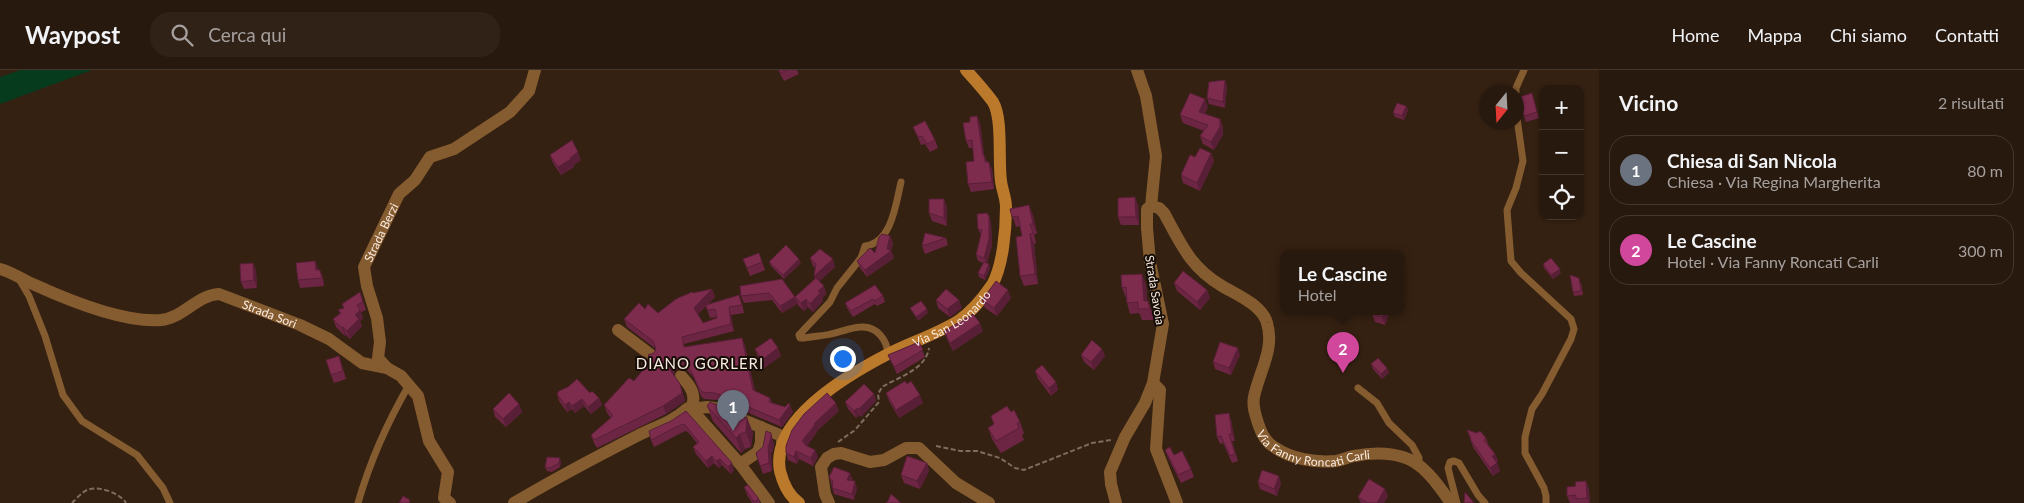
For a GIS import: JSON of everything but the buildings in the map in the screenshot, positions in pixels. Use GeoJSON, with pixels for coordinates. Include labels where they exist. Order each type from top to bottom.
{"type":"FeatureCollection","features":[{"type":"Feature","properties":{"kind":"main road","name":"Via San Leonardo"},"geometry":{"type":"LineString","coordinates":[[799,503],[792,498],[781,477],[778,460],[782,443],[802,415],[832,387],[888,354],[958,321],[975,307],[993,283],[1002,252],[1006,205],[1001,183],[997,115],[994,103],[966,70]]}},
{"type":"Feature","properties":{"kind":"street","name":"Strada Berzi"},"geometry":{"type":"LineString","coordinates":[[387,368],[378,358],[380,342],[377,318],[367,286],[364,267],[399,194],[415,180],[430,157],[454,149],[510,112],[529,91],[535,70]]}},
{"type":"Feature","properties":{"kind":"street","name":"Strada Savoia"},"geometry":{"type":"LineString","coordinates":[[1116,503],[1110,472],[1123,440],[1145,403],[1153,383],[1163,324],[1149,254],[1146,228],[1147,209],[1151,206],[1156,156],[1146,96],[1137,70]]}},
{"type":"Feature","properties":{"kind":"street","name":"Via Fanny Roncati Carli"},"geometry":{"type":"LineString","coordinates":[[1151,206],[1159,208],[1164,213],[1185,254],[1219,285],[1261,311],[1267,323],[1268,352],[1254,397],[1255,415],[1267,442],[1290,455],[1318,462],[1337,461],[1368,453],[1404,457],[1433,478],[1451,503]]}},
{"type":"Feature","properties":{"kind":"street","name":"Strada Sori"},"geometry":{"type":"LineString","coordinates":[[0,269],[80,303],[128,317],[148,320],[168,318],[183,312],[210,294],[219,294],[300,325],[329,339],[362,363],[387,368],[401,376],[418,396],[430,441],[448,472],[444,498],[450,503]]}},
{"type":"Feature","properties":{"kind":"street"},"geometry":{"type":"LineString","coordinates":[[618,330],[651,355]]}},
{"type":"Feature","properties":{"kind":"street"},"geometry":{"type":"LineString","coordinates":[[681,376],[693,394],[694,401],[691,409]]}},
{"type":"Feature","properties":{"kind":"street"},"geometry":{"type":"LineString","coordinates":[[1153,383],[1160,390],[1156,449],[1177,503]]}},
{"type":"Feature","properties":{"kind":"street"},"geometry":{"type":"LineString","coordinates":[[514,503],[556,478],[638,435],[669,423],[688,408],[711,407],[782,436],[782,443]]}},
{"type":"Feature","properties":{"kind":"street"},"geometry":{"type":"LineString","coordinates":[[691,409],[740,464],[769,503]]}},
{"type":"Feature","properties":{"kind":"street"},"geometry":{"type":"LineString","coordinates":[[740,464],[758,452],[761,443],[761,427]]}},
{"type":"Feature","properties":{"kind":"street"},"geometry":{"type":"LineString","coordinates":[[830,503],[825,494],[820,467],[827,458],[834,454],[842,454],[870,462],[884,460],[906,448],[919,448],[956,483],[989,503]]}},
{"type":"Feature","properties":{"kind":"lane"},"geometry":{"type":"LineString","coordinates":[[1517,85],[1524,70]]}},
{"type":"Feature","properties":{"kind":"lane"},"geometry":{"type":"LineString","coordinates":[[1519,130],[1523,161],[1516,188],[1507,210],[1511,261],[1521,273],[1571,319],[1574,329],[1571,339],[1532,409],[1525,437],[1525,453],[1546,492],[1546,503]]}},
{"type":"Feature","properties":{"kind":"lane"},"geometry":{"type":"LineString","coordinates":[[888,354],[886,341],[881,335],[868,327],[860,326],[834,334],[804,338],[800,338],[798,335],[830,302],[837,288],[861,258],[865,246],[875,244],[889,226],[895,213],[901,182]]}},
{"type":"Feature","properties":{"kind":"lane"},"geometry":{"type":"LineString","coordinates":[[18,276],[29,296],[45,336],[63,394],[82,421],[137,455],[163,488],[170,503]]}},
{"type":"Feature","properties":{"kind":"lane"},"geometry":{"type":"LineString","coordinates":[[358,503],[368,468],[394,410],[409,385]]}},
{"type":"Feature","properties":{"kind":"lane"},"geometry":{"type":"LineString","coordinates":[[1358,388],[1376,403],[1389,423],[1412,445],[1419,458],[1419,467]]}},
{"type":"Feature","properties":{"kind":"lane"},"geometry":{"type":"LineString","coordinates":[[1457,503],[1448,468],[1449,464],[1454,461],[1460,464],[1478,495],[1485,503]]}},
{"type":"Feature","properties":{"kind":"path"},"geometry":{"type":"LineString","coordinates":[[834,454],[832,447],[855,430],[879,402],[878,394],[882,387],[923,364],[928,357],[932,333]]}},
{"type":"Feature","properties":{"kind":"path"},"geometry":{"type":"LineString","coordinates":[[925,452],[926,448],[932,446],[960,451],[977,450],[1000,458],[1015,468],[1024,470],[1092,443],[1123,440]]}},
{"type":"Feature","properties":{"kind":"path"},"geometry":{"type":"LineString","coordinates":[[72,503],[85,491],[92,488],[112,492],[124,499],[126,503]]}},
{"type":"Feature","properties":{"kind":"green space"},"geometry":{"type":"Polygon","coordinates":[[[21,70],[92,70],[0,104],[0,77],[21,70]]]}},
{"type":"Feature","properties":{"kind":"place","name":"Le Cascine"},"geometry":{"type":"Point","coordinates":[1343,373]}},
{"type":"Feature","properties":{"kind":"place","name":"Chiesa di San Nicola"},"geometry":{"type":"Point","coordinates":[733,431]}},
{"type":"Feature","properties":{"kind":"district","name":"DIANO GORLERI"},"geometry":{"type":"Point","coordinates":[700,363]}}]}
